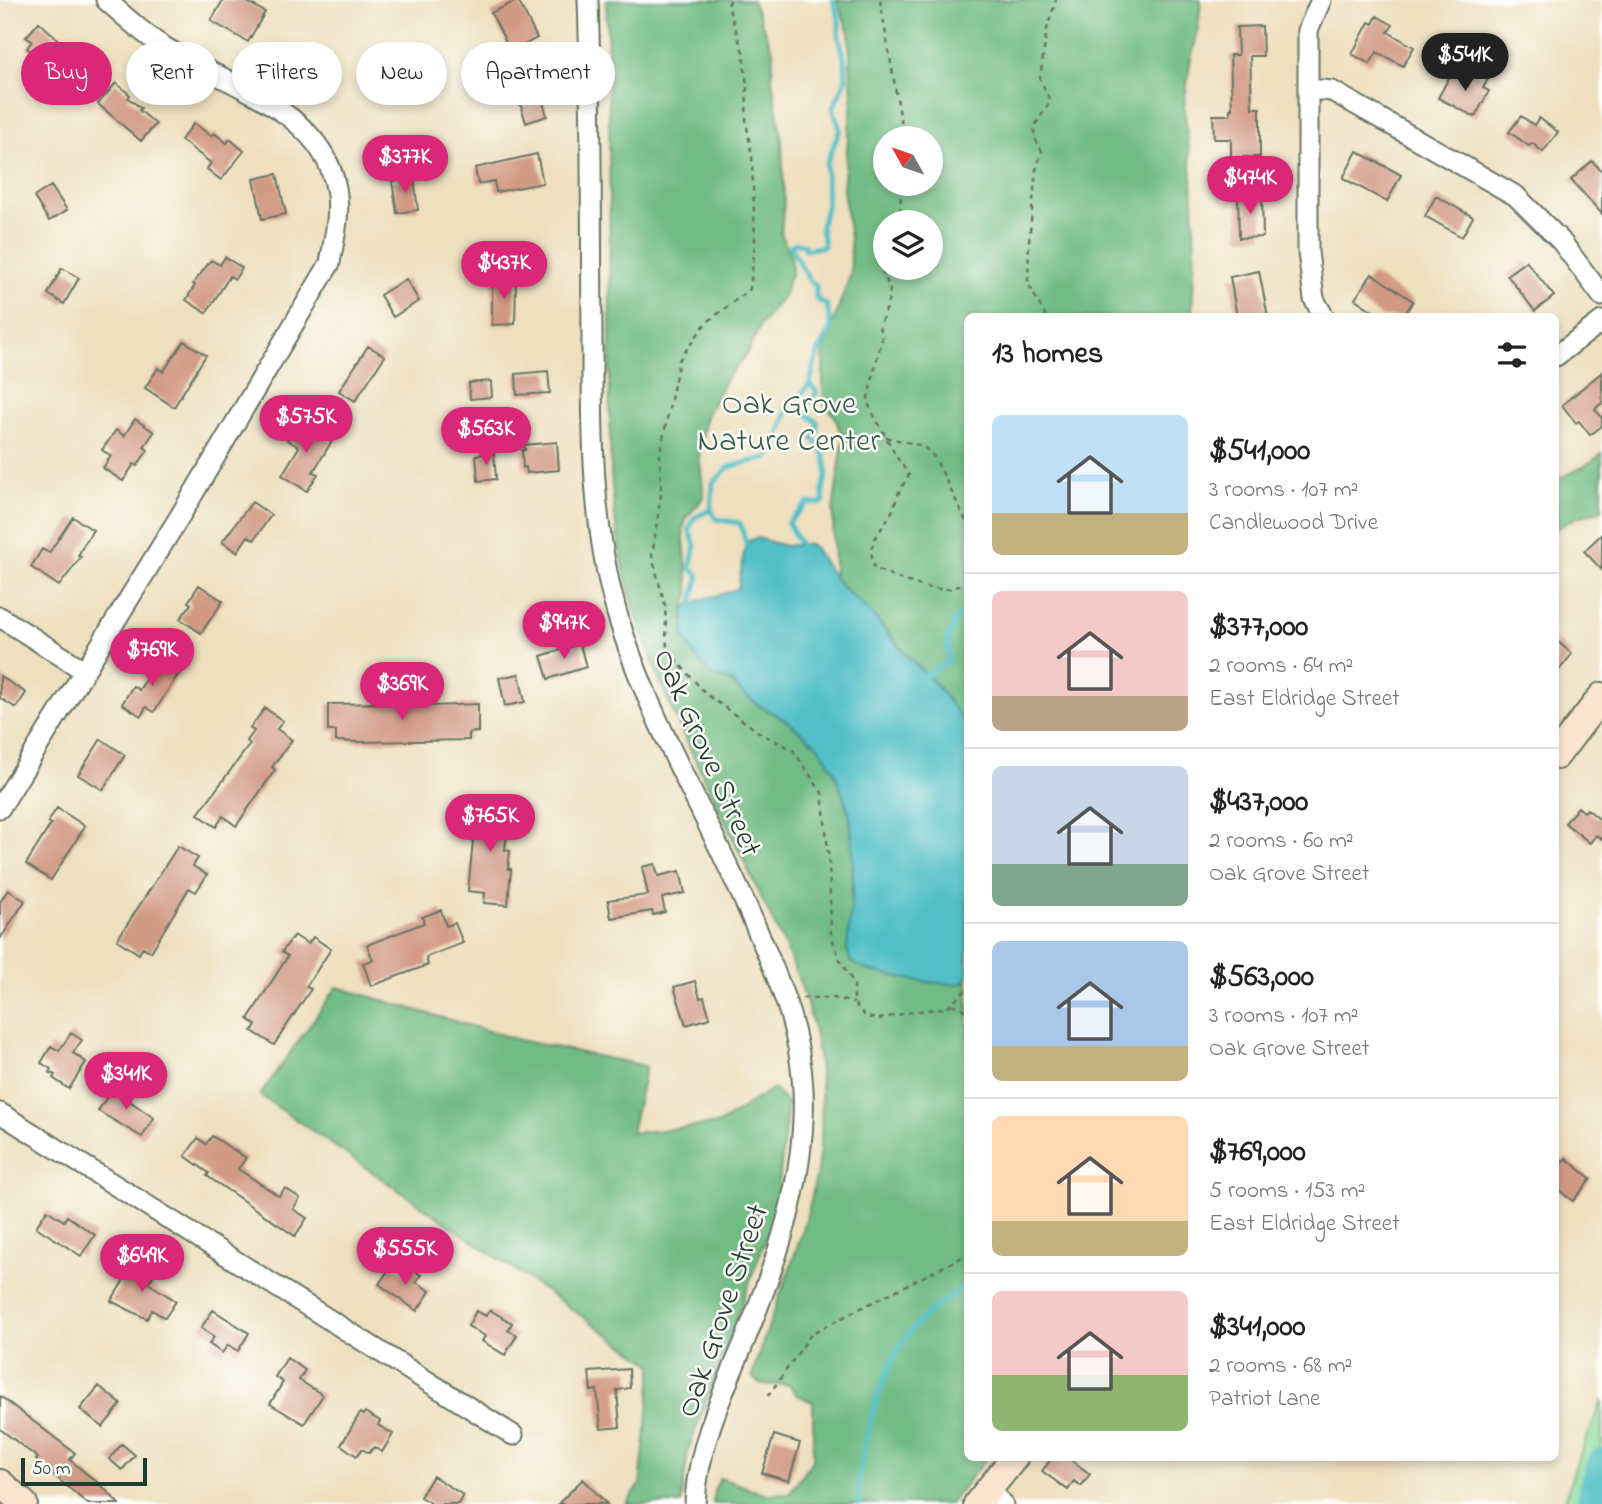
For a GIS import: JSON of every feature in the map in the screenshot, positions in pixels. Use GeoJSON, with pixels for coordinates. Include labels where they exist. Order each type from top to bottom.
{"type":"FeatureCollection","features":[{"type":"Feature","properties":{"kind":"main road"},"geometry":{"type":"LineString","coordinates":[[1559,752],[1602,696]]}},
{"type":"Feature","properties":{"kind":"main road"},"geometry":{"type":"LineString","coordinates":[[990,1499],[1012,1461]]}},
{"type":"Feature","properties":{"kind":"main road"},"geometry":{"type":"LineString","coordinates":[[0,1483],[24,1504]]}},
{"type":"Feature","properties":{"kind":"street"},"geometry":{"type":"LineString","coordinates":[[0,808],[330,263],[337,223],[337,190],[330,169],[315,143],[290,115],[156,41],[106,0]]}},
{"type":"Feature","properties":{"kind":"street","name":"Oak Grove Street"},"geometry":{"type":"LineString","coordinates":[[588,0],[592,407],[596,503],[605,565],[616,610],[635,665],[746,903],[785,1000],[797,1034],[803,1091],[800,1155],[789,1213],[768,1283],[705,1446],[695,1504]]}},
{"type":"Feature","properties":{"kind":"street"},"geometry":{"type":"LineString","coordinates":[[1321,0],[1308,30],[1308,252],[1314,299],[1322,313]]}},
{"type":"Feature","properties":{"kind":"street"},"geometry":{"type":"LineString","coordinates":[[1308,89],[1332,91],[1516,196],[1561,241],[1602,296]]}},
{"type":"Feature","properties":{"kind":"street"},"geometry":{"type":"LineString","coordinates":[[1559,354],[1602,321]]}},
{"type":"Feature","properties":{"kind":"street"},"geometry":{"type":"LineString","coordinates":[[0,617],[85,671]]}},
{"type":"Feature","properties":{"kind":"street"},"geometry":{"type":"LineString","coordinates":[[0,1113],[513,1434]]}},
{"type":"Feature","properties":{"kind":"path"},"geometry":{"type":"LineString","coordinates":[[730,0],[729,6],[743,52],[747,86],[746,121],[752,157],[755,243],[750,289],[706,323],[679,360],[660,453],[661,494],[652,556],[665,605],[667,650],[706,694],[760,733],[793,750],[822,793],[829,859],[831,935],[840,960],[854,984],[854,1003]]}},
{"type":"Feature","properties":{"kind":"path"},"geometry":{"type":"LineString","coordinates":[[880,0],[902,126]]}},
{"type":"Feature","properties":{"kind":"path"},"geometry":{"type":"LineString","coordinates":[[1044,313],[1028,283],[1036,170],[1042,151],[1033,137],[1033,129],[1050,101],[1040,78],[1047,29],[1056,0]]}},
{"type":"Feature","properties":{"kind":"path"},"geometry":{"type":"LineString","coordinates":[[886,280],[890,290],[879,326],[882,338],[867,401],[909,475],[892,512],[874,540],[871,551],[874,568],[931,587],[947,589],[964,583]]}},
{"type":"Feature","properties":{"kind":"path"},"geometry":{"type":"LineString","coordinates":[[886,437],[923,446],[935,458],[946,475],[964,518]]}},
{"type":"Feature","properties":{"kind":"path"},"geometry":{"type":"LineString","coordinates":[[785,1000],[834,998],[854,1003],[866,1017],[879,1019],[947,1008],[964,992]]}},
{"type":"Feature","properties":{"kind":"path"},"geometry":{"type":"LineString","coordinates":[[951,1003],[964,1009]]}},
{"type":"Feature","properties":{"kind":"path"},"geometry":{"type":"LineString","coordinates":[[768,1396],[812,1333],[964,1256]]}},
{"type":"Feature","properties":{"kind":"green space"},"geometry":{"type":"Polygon","coordinates":[[[606,0],[752,0],[773,51],[772,79],[782,140],[784,203],[781,233],[791,257],[792,272],[782,298],[760,326],[748,352],[726,379],[706,416],[699,455],[704,497],[687,517],[683,529],[689,593],[684,616],[694,655],[712,676],[731,681],[758,705],[787,721],[817,745],[829,759],[850,815],[853,851],[851,900],[869,971],[926,982],[956,984],[964,982],[964,1461],[984,1461],[950,1504],[713,1504],[714,1491],[720,1478],[766,1494],[789,1493],[813,1460],[813,1402],[797,1395],[789,1385],[763,1384],[752,1376],[794,1258],[811,1198],[821,1135],[821,1085],[815,1034],[795,969],[678,724],[646,645],[623,565],[614,511],[610,455],[608,105],[615,105],[615,42],[607,42],[606,0]]]}},
{"type":"Feature","properties":{"kind":"green space"},"geometry":{"type":"Polygon","coordinates":[[[837,0],[1201,0],[1184,106],[1192,176],[1195,247],[1192,313],[964,313],[964,722],[935,683],[834,578],[833,511],[843,440],[835,417],[823,401],[823,350],[851,273],[850,239],[843,188],[852,100],[849,33],[837,0]]]}},
{"type":"Feature","properties":{"kind":"green space"},"geometry":{"type":"Polygon","coordinates":[[[1602,454],[1602,510],[1575,518],[1559,527],[1559,479],[1602,454]]]}},
{"type":"Feature","properties":{"kind":"green space"},"geometry":{"type":"Polygon","coordinates":[[[337,987],[519,1040],[646,1066],[631,1133],[719,1124],[773,1088],[788,1103],[776,1210],[688,1451],[681,1504],[626,1504],[640,1485],[653,1365],[260,1095],[337,987]]]}},
{"type":"Feature","properties":{"kind":"green space"},"geometry":{"type":"Polygon","coordinates":[[[1602,1400],[1602,1504],[1564,1504],[1574,1470],[1602,1400]]]}},
{"type":"Feature","properties":{"kind":"water"},"geometry":{"type":"Polygon","coordinates":[[[757,538],[785,546],[813,546],[839,584],[871,613],[908,657],[935,683],[964,722],[963,983],[906,978],[873,971],[851,962],[847,949],[853,885],[850,815],[835,772],[817,745],[787,721],[758,705],[731,681],[712,676],[694,655],[684,637],[684,609],[695,602],[738,588],[744,553],[750,540],[757,538]]]}},
{"type":"Feature","properties":{"kind":"building"},"geometry":{"type":"Polygon","coordinates":[[[223,0],[244,0],[265,12],[248,42],[211,21],[223,0]]]}},
{"type":"Feature","properties":{"kind":"building"},"geometry":{"type":"Polygon","coordinates":[[[518,0],[537,38],[530,42],[506,42],[491,13],[518,0]]]}},
{"type":"Feature","properties":{"kind":"building"},"geometry":{"type":"Polygon","coordinates":[[[1377,16],[1393,25],[1388,32],[1414,47],[1403,66],[1377,52],[1370,64],[1352,54],[1369,22],[1373,24],[1377,16]]]}},
{"type":"Feature","properties":{"kind":"building"},"geometry":{"type":"Polygon","coordinates":[[[39,22],[61,42],[31,42],[26,37],[39,22]]]}},
{"type":"Feature","properties":{"kind":"building"},"geometry":{"type":"Polygon","coordinates":[[[1262,26],[1263,56],[1250,56],[1252,108],[1260,108],[1260,157],[1231,157],[1231,139],[1214,139],[1213,115],[1230,115],[1232,109],[1230,55],[1238,55],[1237,27],[1262,26]]]}},
{"type":"Feature","properties":{"kind":"building"},"geometry":{"type":"Polygon","coordinates":[[[1452,72],[1469,81],[1473,72],[1488,79],[1483,88],[1489,91],[1475,117],[1438,98],[1452,72]]]}},
{"type":"Feature","properties":{"kind":"building"},"geometry":{"type":"Polygon","coordinates":[[[116,83],[126,92],[126,105],[137,105],[141,108],[139,110],[156,124],[141,141],[99,105],[112,105],[112,88],[116,83]]]}},
{"type":"Feature","properties":{"kind":"building"},"geometry":{"type":"Polygon","coordinates":[[[521,105],[544,105],[547,116],[526,123],[521,105]]]}},
{"type":"Feature","properties":{"kind":"building"},"geometry":{"type":"Polygon","coordinates":[[[1521,116],[1534,125],[1539,118],[1558,132],[1543,152],[1532,143],[1529,146],[1509,132],[1521,116]]]}},
{"type":"Feature","properties":{"kind":"building"},"geometry":{"type":"Polygon","coordinates":[[[194,123],[211,136],[214,133],[227,143],[230,139],[244,151],[221,180],[207,169],[211,163],[181,140],[194,123]]]}},
{"type":"Feature","properties":{"kind":"building"},"geometry":{"type":"Polygon","coordinates":[[[1357,151],[1401,175],[1387,202],[1343,178],[1357,151]]]}},
{"type":"Feature","properties":{"kind":"building"},"geometry":{"type":"Polygon","coordinates":[[[537,154],[543,183],[496,192],[494,181],[478,184],[475,168],[537,154]]]}},
{"type":"Feature","properties":{"kind":"building"},"geometry":{"type":"Polygon","coordinates":[[[1592,161],[1602,171],[1602,214],[1571,180],[1592,161]]]}},
{"type":"Feature","properties":{"kind":"building"},"geometry":{"type":"Polygon","coordinates":[[[277,174],[286,214],[262,219],[254,179],[277,174]]]}},
{"type":"Feature","properties":{"kind":"building"},"geometry":{"type":"Polygon","coordinates":[[[414,178],[418,210],[397,213],[392,181],[414,178]]]}},
{"type":"Feature","properties":{"kind":"building"},"geometry":{"type":"Polygon","coordinates":[[[51,186],[67,210],[49,221],[34,197],[51,186]]]}},
{"type":"Feature","properties":{"kind":"building"},"geometry":{"type":"Polygon","coordinates":[[[1262,194],[1263,237],[1239,238],[1238,195],[1262,194]]]}},
{"type":"Feature","properties":{"kind":"building"},"geometry":{"type":"Polygon","coordinates":[[[1436,196],[1473,217],[1462,237],[1425,216],[1436,196]]]}},
{"type":"Feature","properties":{"kind":"building"},"geometry":{"type":"Polygon","coordinates":[[[225,257],[242,268],[235,279],[230,276],[206,313],[186,300],[195,285],[193,284],[211,260],[220,265],[225,257]]]}},
{"type":"Feature","properties":{"kind":"building"},"geometry":{"type":"Polygon","coordinates":[[[1526,261],[1554,296],[1535,311],[1507,275],[1526,261]]]}},
{"type":"Feature","properties":{"kind":"building"},"geometry":{"type":"Polygon","coordinates":[[[62,268],[79,278],[64,304],[48,294],[62,268]]]}},
{"type":"Feature","properties":{"kind":"building"},"geometry":{"type":"Polygon","coordinates":[[[1259,271],[1267,313],[1236,313],[1230,277],[1259,271]]]}},
{"type":"Feature","properties":{"kind":"building"},"geometry":{"type":"Polygon","coordinates":[[[1372,274],[1413,301],[1406,313],[1376,313],[1355,299],[1372,274]]]}},
{"type":"Feature","properties":{"kind":"building"},"geometry":{"type":"Polygon","coordinates":[[[492,278],[516,278],[515,324],[492,325],[492,278]]]}},
{"type":"Feature","properties":{"kind":"building"},"geometry":{"type":"Polygon","coordinates":[[[406,279],[419,301],[393,317],[380,295],[406,279]]]}},
{"type":"Feature","properties":{"kind":"building"},"geometry":{"type":"Polygon","coordinates":[[[184,341],[206,355],[174,407],[145,388],[158,368],[163,372],[184,341]]]}},
{"type":"Feature","properties":{"kind":"building"},"geometry":{"type":"Polygon","coordinates":[[[368,346],[385,356],[355,401],[339,391],[368,346]]]}},
{"type":"Feature","properties":{"kind":"building"},"geometry":{"type":"Polygon","coordinates":[[[548,371],[550,393],[517,395],[516,374],[548,371]]]}},
{"type":"Feature","properties":{"kind":"building"},"geometry":{"type":"Polygon","coordinates":[[[1602,372],[1602,403],[1595,409],[1602,418],[1602,426],[1590,435],[1562,405],[1602,372]]]}},
{"type":"Feature","properties":{"kind":"building"},"geometry":{"type":"Polygon","coordinates":[[[491,381],[492,397],[470,399],[469,383],[491,381]]]}},
{"type":"Feature","properties":{"kind":"building"},"geometry":{"type":"Polygon","coordinates":[[[135,419],[154,432],[144,447],[148,450],[137,466],[134,464],[123,481],[103,468],[111,456],[102,450],[116,430],[124,436],[135,419]]]}},
{"type":"Feature","properties":{"kind":"building"},"geometry":{"type":"Polygon","coordinates":[[[299,421],[332,441],[313,472],[318,474],[307,491],[282,475],[299,447],[287,440],[299,421]]]}},
{"type":"Feature","properties":{"kind":"building"},"geometry":{"type":"Polygon","coordinates":[[[557,442],[559,470],[527,473],[526,467],[523,468],[524,445],[557,442]]]}},
{"type":"Feature","properties":{"kind":"building"},"geometry":{"type":"Polygon","coordinates":[[[494,453],[496,479],[478,481],[476,455],[494,453]]]}},
{"type":"Feature","properties":{"kind":"building"},"geometry":{"type":"Polygon","coordinates":[[[252,502],[271,515],[254,540],[248,536],[237,552],[222,542],[252,502]]]}},
{"type":"Feature","properties":{"kind":"building"},"geometry":{"type":"Polygon","coordinates":[[[73,517],[93,530],[78,556],[81,557],[59,586],[31,567],[42,549],[49,553],[73,517]]]}},
{"type":"Feature","properties":{"kind":"building"},"geometry":{"type":"Polygon","coordinates":[[[1602,534],[1602,570],[1584,551],[1602,534]]]}},
{"type":"Feature","properties":{"kind":"building"},"geometry":{"type":"Polygon","coordinates":[[[199,585],[223,601],[201,633],[180,619],[191,604],[188,602],[199,585]]]}},
{"type":"Feature","properties":{"kind":"building"},"geometry":{"type":"Polygon","coordinates":[[[1559,643],[1572,654],[1559,670],[1559,643]]]}},
{"type":"Feature","properties":{"kind":"building"},"geometry":{"type":"Polygon","coordinates":[[[580,644],[586,667],[548,679],[541,656],[580,644]]]}},
{"type":"Feature","properties":{"kind":"building"},"geometry":{"type":"Polygon","coordinates":[[[160,657],[181,670],[154,712],[146,707],[141,716],[122,704],[133,686],[139,690],[160,657]]]}},
{"type":"Feature","properties":{"kind":"building"},"geometry":{"type":"Polygon","coordinates":[[[519,674],[525,702],[505,706],[499,678],[519,674]]]}},
{"type":"Feature","properties":{"kind":"building"},"geometry":{"type":"Polygon","coordinates":[[[0,676],[26,693],[16,708],[0,698],[0,676]]]}},
{"type":"Feature","properties":{"kind":"building"},"geometry":{"type":"Polygon","coordinates":[[[431,703],[431,706],[478,704],[478,732],[469,733],[469,740],[360,742],[336,741],[336,731],[328,731],[328,704],[431,703]]]}},
{"type":"Feature","properties":{"kind":"building"},"geometry":{"type":"Polygon","coordinates":[[[265,708],[283,721],[277,729],[292,740],[272,767],[275,770],[236,826],[223,816],[216,827],[198,814],[250,744],[247,741],[254,731],[250,728],[265,708]]]}},
{"type":"Feature","properties":{"kind":"building"},"geometry":{"type":"Polygon","coordinates":[[[101,739],[125,755],[103,790],[78,775],[101,739]]]}},
{"type":"Feature","properties":{"kind":"building"},"geometry":{"type":"Polygon","coordinates":[[[487,803],[510,806],[505,850],[510,851],[508,869],[511,869],[508,905],[484,903],[485,893],[468,891],[474,831],[467,830],[469,810],[487,812],[487,803]]]}},
{"type":"Feature","properties":{"kind":"building"},"geometry":{"type":"Polygon","coordinates":[[[1578,807],[1584,812],[1587,809],[1602,821],[1602,839],[1596,835],[1590,843],[1565,823],[1578,807]]]}},
{"type":"Feature","properties":{"kind":"building"},"geometry":{"type":"Polygon","coordinates":[[[57,808],[85,826],[51,880],[26,864],[51,824],[48,822],[57,808]]]}},
{"type":"Feature","properties":{"kind":"building"},"geometry":{"type":"Polygon","coordinates":[[[178,846],[198,858],[193,866],[207,875],[196,892],[189,888],[151,952],[143,947],[139,954],[117,940],[178,846]]]}},
{"type":"Feature","properties":{"kind":"building"},"geometry":{"type":"Polygon","coordinates":[[[655,864],[658,876],[680,871],[685,893],[662,898],[665,912],[653,915],[652,911],[611,918],[608,900],[648,895],[642,867],[655,864]]]}},
{"type":"Feature","properties":{"kind":"building"},"geometry":{"type":"Polygon","coordinates":[[[8,890],[25,901],[0,939],[0,902],[8,890]]]}},
{"type":"Feature","properties":{"kind":"building"},"geometry":{"type":"Polygon","coordinates":[[[441,910],[446,926],[455,923],[463,943],[426,957],[428,965],[371,986],[363,963],[373,960],[367,945],[424,923],[422,917],[441,910]]]}},
{"type":"Feature","properties":{"kind":"building"},"geometry":{"type":"Polygon","coordinates":[[[294,935],[308,944],[313,937],[331,949],[306,987],[311,989],[274,1045],[252,1031],[256,1025],[248,1019],[288,956],[282,952],[294,935]]]}},
{"type":"Feature","properties":{"kind":"building"},"geometry":{"type":"Polygon","coordinates":[[[695,981],[700,998],[704,997],[710,1018],[686,1025],[674,987],[695,981]]]}},
{"type":"Feature","properties":{"kind":"building"},"geometry":{"type":"Polygon","coordinates":[[[71,1033],[82,1040],[73,1053],[86,1062],[69,1089],[53,1078],[55,1075],[49,1072],[51,1069],[41,1063],[51,1046],[59,1051],[71,1033]]]}},
{"type":"Feature","properties":{"kind":"building"},"geometry":{"type":"Polygon","coordinates":[[[114,1086],[127,1093],[124,1097],[154,1118],[142,1137],[98,1111],[114,1086]]]}},
{"type":"Feature","properties":{"kind":"building"},"geometry":{"type":"Polygon","coordinates":[[[212,1136],[246,1158],[238,1169],[279,1196],[285,1188],[300,1198],[293,1209],[307,1218],[295,1236],[207,1176],[209,1173],[185,1156],[198,1138],[206,1144],[212,1136]]]}},
{"type":"Feature","properties":{"kind":"building"},"geometry":{"type":"Polygon","coordinates":[[[1566,1158],[1591,1179],[1573,1201],[1559,1190],[1559,1159],[1563,1162],[1566,1158]]]}},
{"type":"Feature","properties":{"kind":"building"},"geometry":{"type":"Polygon","coordinates":[[[47,1210],[64,1221],[67,1216],[95,1235],[81,1256],[36,1227],[47,1210]]]}},
{"type":"Feature","properties":{"kind":"building"},"geometry":{"type":"Polygon","coordinates":[[[135,1262],[154,1274],[148,1283],[176,1301],[165,1318],[152,1310],[147,1319],[111,1301],[135,1262]]]}},
{"type":"Feature","properties":{"kind":"building"},"geometry":{"type":"Polygon","coordinates":[[[391,1266],[405,1275],[410,1268],[421,1275],[416,1282],[430,1291],[417,1311],[379,1284],[391,1266]]]}},
{"type":"Feature","properties":{"kind":"building"},"geometry":{"type":"Polygon","coordinates":[[[213,1310],[249,1333],[238,1351],[228,1345],[222,1353],[209,1344],[214,1337],[201,1328],[213,1310]]]}},
{"type":"Feature","properties":{"kind":"building"},"geometry":{"type":"Polygon","coordinates":[[[490,1310],[512,1323],[508,1330],[517,1335],[505,1355],[482,1341],[485,1336],[468,1326],[476,1311],[486,1316],[490,1310]]]}},
{"type":"Feature","properties":{"kind":"building"},"geometry":{"type":"Polygon","coordinates":[[[287,1358],[305,1370],[299,1380],[323,1395],[304,1424],[270,1404],[283,1382],[275,1377],[287,1358]]]}},
{"type":"Feature","properties":{"kind":"building"},"geometry":{"type":"Polygon","coordinates":[[[629,1369],[630,1388],[617,1390],[620,1427],[601,1429],[597,1390],[591,1391],[589,1372],[629,1369]]]}},
{"type":"Feature","properties":{"kind":"building"},"geometry":{"type":"Polygon","coordinates":[[[99,1386],[121,1404],[103,1427],[80,1409],[99,1386]]]}},
{"type":"Feature","properties":{"kind":"building"},"geometry":{"type":"Polygon","coordinates":[[[0,1396],[75,1453],[70,1460],[119,1504],[88,1504],[36,1460],[38,1458],[0,1429],[0,1396]]]}},
{"type":"Feature","properties":{"kind":"building"},"geometry":{"type":"Polygon","coordinates":[[[365,1412],[380,1421],[378,1425],[393,1434],[382,1452],[374,1447],[369,1453],[362,1449],[357,1456],[341,1445],[360,1413],[363,1415],[365,1412]]]}},
{"type":"Feature","properties":{"kind":"building"},"geometry":{"type":"Polygon","coordinates":[[[774,1435],[800,1443],[789,1481],[762,1473],[774,1435]]]}},
{"type":"Feature","properties":{"kind":"building"},"geometry":{"type":"Polygon","coordinates":[[[122,1444],[135,1455],[122,1470],[109,1459],[122,1444]]]}},
{"type":"Feature","properties":{"kind":"building"},"geometry":{"type":"Polygon","coordinates":[[[1050,1461],[1072,1461],[1090,1474],[1081,1486],[1074,1481],[1068,1490],[1042,1471],[1050,1461]]]}},
{"type":"Feature","properties":{"kind":"building"},"geometry":{"type":"Polygon","coordinates":[[[433,1476],[463,1495],[458,1504],[432,1504],[420,1497],[433,1476]]]}},
{"type":"Feature","properties":{"kind":"building"},"geometry":{"type":"Polygon","coordinates":[[[583,1479],[607,1504],[558,1504],[583,1479]]]}},
{"type":"Feature","properties":{"kind":"waterway"},"geometry":{"type":"LineString","coordinates":[[747,546],[740,523],[716,519],[711,510],[713,483],[729,467],[769,457],[776,445],[788,408],[810,383],[818,352],[831,328],[827,305],[816,299],[816,286],[809,280],[791,245],[804,245],[805,250],[824,246],[821,227],[827,204],[826,165],[840,129],[833,108],[846,80],[839,19],[833,0]]}},
{"type":"Feature","properties":{"kind":"waterway"},"geometry":{"type":"LineString","coordinates":[[804,552],[788,523],[808,503],[820,504],[824,501],[827,472],[822,451],[813,439],[818,430],[817,422],[804,412],[806,404],[817,393],[810,383]]}},
{"type":"Feature","properties":{"kind":"waterway"},"geometry":{"type":"LineString","coordinates":[[692,602],[699,575],[690,568],[695,546],[689,529],[695,517],[711,510]]}},
{"type":"Feature","properties":{"kind":"waterway"},"geometry":{"type":"LineString","coordinates":[[922,677],[949,661],[948,639],[956,618],[964,616]]}},
{"type":"Feature","properties":{"kind":"waterway"},"geometry":{"type":"LineString","coordinates":[[859,1504],[861,1464],[866,1441],[879,1393],[897,1352],[920,1321],[964,1286]]}},
{"type":"Feature","properties":{"kind":"waterway"},"geometry":{"type":"LineString","coordinates":[[1592,1504],[1593,1489],[1602,1463]]}},
{"type":"Feature","properties":{"kind":"park label","name":"Oak Grove Nature Center"},"geometry":{"type":"Point","coordinates":[789,420]}}]}
